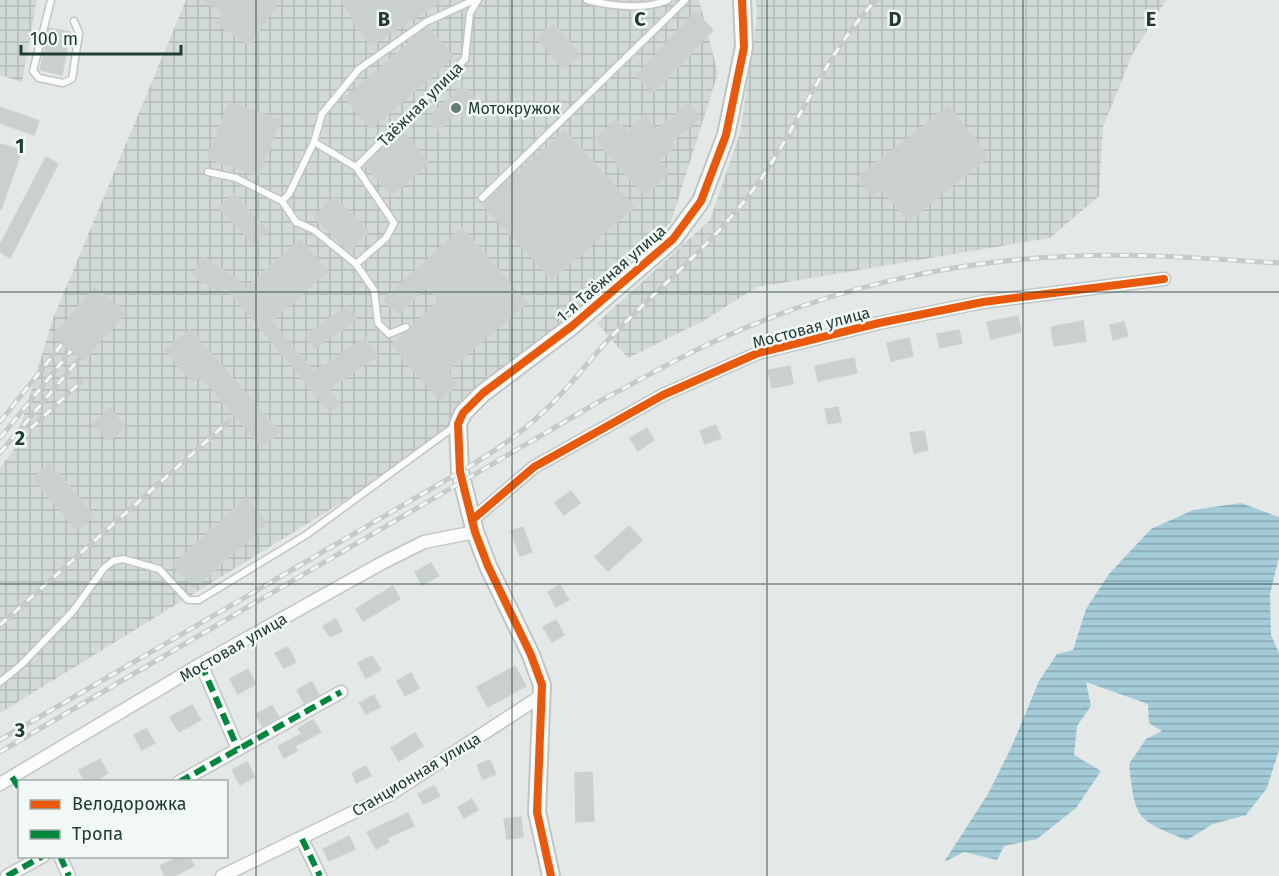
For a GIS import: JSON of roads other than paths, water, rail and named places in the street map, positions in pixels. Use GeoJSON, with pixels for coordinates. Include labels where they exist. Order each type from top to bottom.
{"type":"FeatureCollection","features":[{"type":"Feature","properties":{"kind":"street","name":"1-я Таёжная улица"},"geometry":{"type":"LineString","coordinates":[[458,424],[463,413],[483,393],[572,326],[673,239],[701,201],[726,135],[744,47],[742,0]]}},
{"type":"Feature","properties":{"kind":"street","name":"Мостовая улица"},"geometry":{"type":"LineString","coordinates":[[0,784],[201,664],[424,542],[474,526],[534,467],[553,456],[663,395],[758,353],[879,323],[983,302],[1164,279]]}},
{"type":"Feature","properties":{"kind":"street"},"geometry":{"type":"LineString","coordinates":[[458,424],[460,472],[474,526],[488,567],[539,675],[542,696],[537,812],[550,876]]}},
{"type":"Feature","properties":{"kind":"street"},"geometry":{"type":"LineString","coordinates":[[201,664],[238,749]]}},
{"type":"Feature","properties":{"kind":"street"},"geometry":{"type":"LineString","coordinates":[[183,780],[341,692]]}},
{"type":"Feature","properties":{"kind":"street","name":"Станционная улица"},"geometry":{"type":"LineString","coordinates":[[222,876],[389,795],[542,696]]}},
{"type":"Feature","properties":{"kind":"street"},"geometry":{"type":"LineString","coordinates":[[12,777],[18,786]]}},
{"type":"Feature","properties":{"kind":"street"},"geometry":{"type":"LineString","coordinates":[[302,839],[320,876]]}},
{"type":"Feature","properties":{"kind":"street"},"geometry":{"type":"LineString","coordinates":[[7,876],[39,858]]}},
{"type":"Feature","properties":{"kind":"street"},"geometry":{"type":"LineString","coordinates":[[61,858],[69,876]]}},
{"type":"Feature","properties":{"kind":"lane"},"geometry":{"type":"LineString","coordinates":[[51,0],[33,71],[39,78],[63,82],[72,79],[80,33],[74,21]]}},
{"type":"Feature","properties":{"kind":"lane"},"geometry":{"type":"LineString","coordinates":[[282,201],[289,194],[314,142],[322,114],[359,69],[426,22],[476,0]]}},
{"type":"Feature","properties":{"kind":"lane","name":"Таёжная улица"},"geometry":{"type":"LineString","coordinates":[[356,167],[465,59],[471,13],[476,0]]}},
{"type":"Feature","properties":{"kind":"lane"},"geometry":{"type":"LineString","coordinates":[[587,0],[604,4],[645,5],[668,0]]}},
{"type":"Feature","properties":{"kind":"lane"},"geometry":{"type":"LineString","coordinates":[[482,198],[685,0]]}},
{"type":"Feature","properties":{"kind":"lane"},"geometry":{"type":"LineString","coordinates":[[314,142],[356,167],[394,223],[386,238],[356,264]]}},
{"type":"Feature","properties":{"kind":"lane"},"geometry":{"type":"LineString","coordinates":[[208,172],[236,178],[282,201],[296,222],[314,231],[356,264],[374,290],[378,323],[389,334],[406,327]]}},
{"type":"Feature","properties":{"kind":"lane"},"geometry":{"type":"LineString","coordinates":[[0,682],[21,665],[73,611],[104,568],[113,561],[123,559],[159,569],[188,600],[199,600],[306,535],[458,424]]}},
{"type":"Feature","properties":{"kind":"water"},"geometry":{"type":"Polygon","coordinates":[[[1241,503],[1279,517],[1279,557],[1270,594],[1271,635],[1279,653],[1279,750],[1267,788],[1246,815],[1213,824],[1187,840],[1148,822],[1141,815],[1133,796],[1129,764],[1146,739],[1162,731],[1149,723],[1148,704],[1086,682],[1091,706],[1077,726],[1074,755],[1101,771],[1076,808],[1037,839],[1004,846],[997,860],[964,852],[944,862],[988,794],[1011,748],[1039,681],[1057,654],[1073,650],[1086,609],[1109,574],[1151,529],[1193,510],[1241,503]]]}},
{"type":"Feature","properties":{"kind":"railway"},"geometry":{"type":"LineString","coordinates":[[0,740],[471,466],[532,422],[560,396],[611,337],[708,242],[745,201],[775,157],[843,42],[876,0]]}},
{"type":"Feature","properties":{"kind":"railway"},"geometry":{"type":"LineString","coordinates":[[0,752],[600,401],[690,353],[762,321],[849,291],[984,263],[1100,255],[1279,263]]}},
{"type":"Feature","properties":{"kind":"railway"},"geometry":{"type":"LineString","coordinates":[[0,422],[62,344]]}},
{"type":"Feature","properties":{"kind":"railway"},"geometry":{"type":"LineString","coordinates":[[0,438],[71,351]]}},
{"type":"Feature","properties":{"kind":"railway"},"geometry":{"type":"LineString","coordinates":[[0,453],[79,359]]}},
{"type":"Feature","properties":{"kind":"railway"},"geometry":{"type":"LineString","coordinates":[[31,428],[81,382]]}},
{"type":"Feature","properties":{"kind":"railway"},"geometry":{"type":"LineString","coordinates":[[0,625],[229,421]]}},
{"type":"Feature","properties":{"kind":"place","name":"Мотокружок"},"geometry":{"type":"Point","coordinates":[456,108]}}]}
